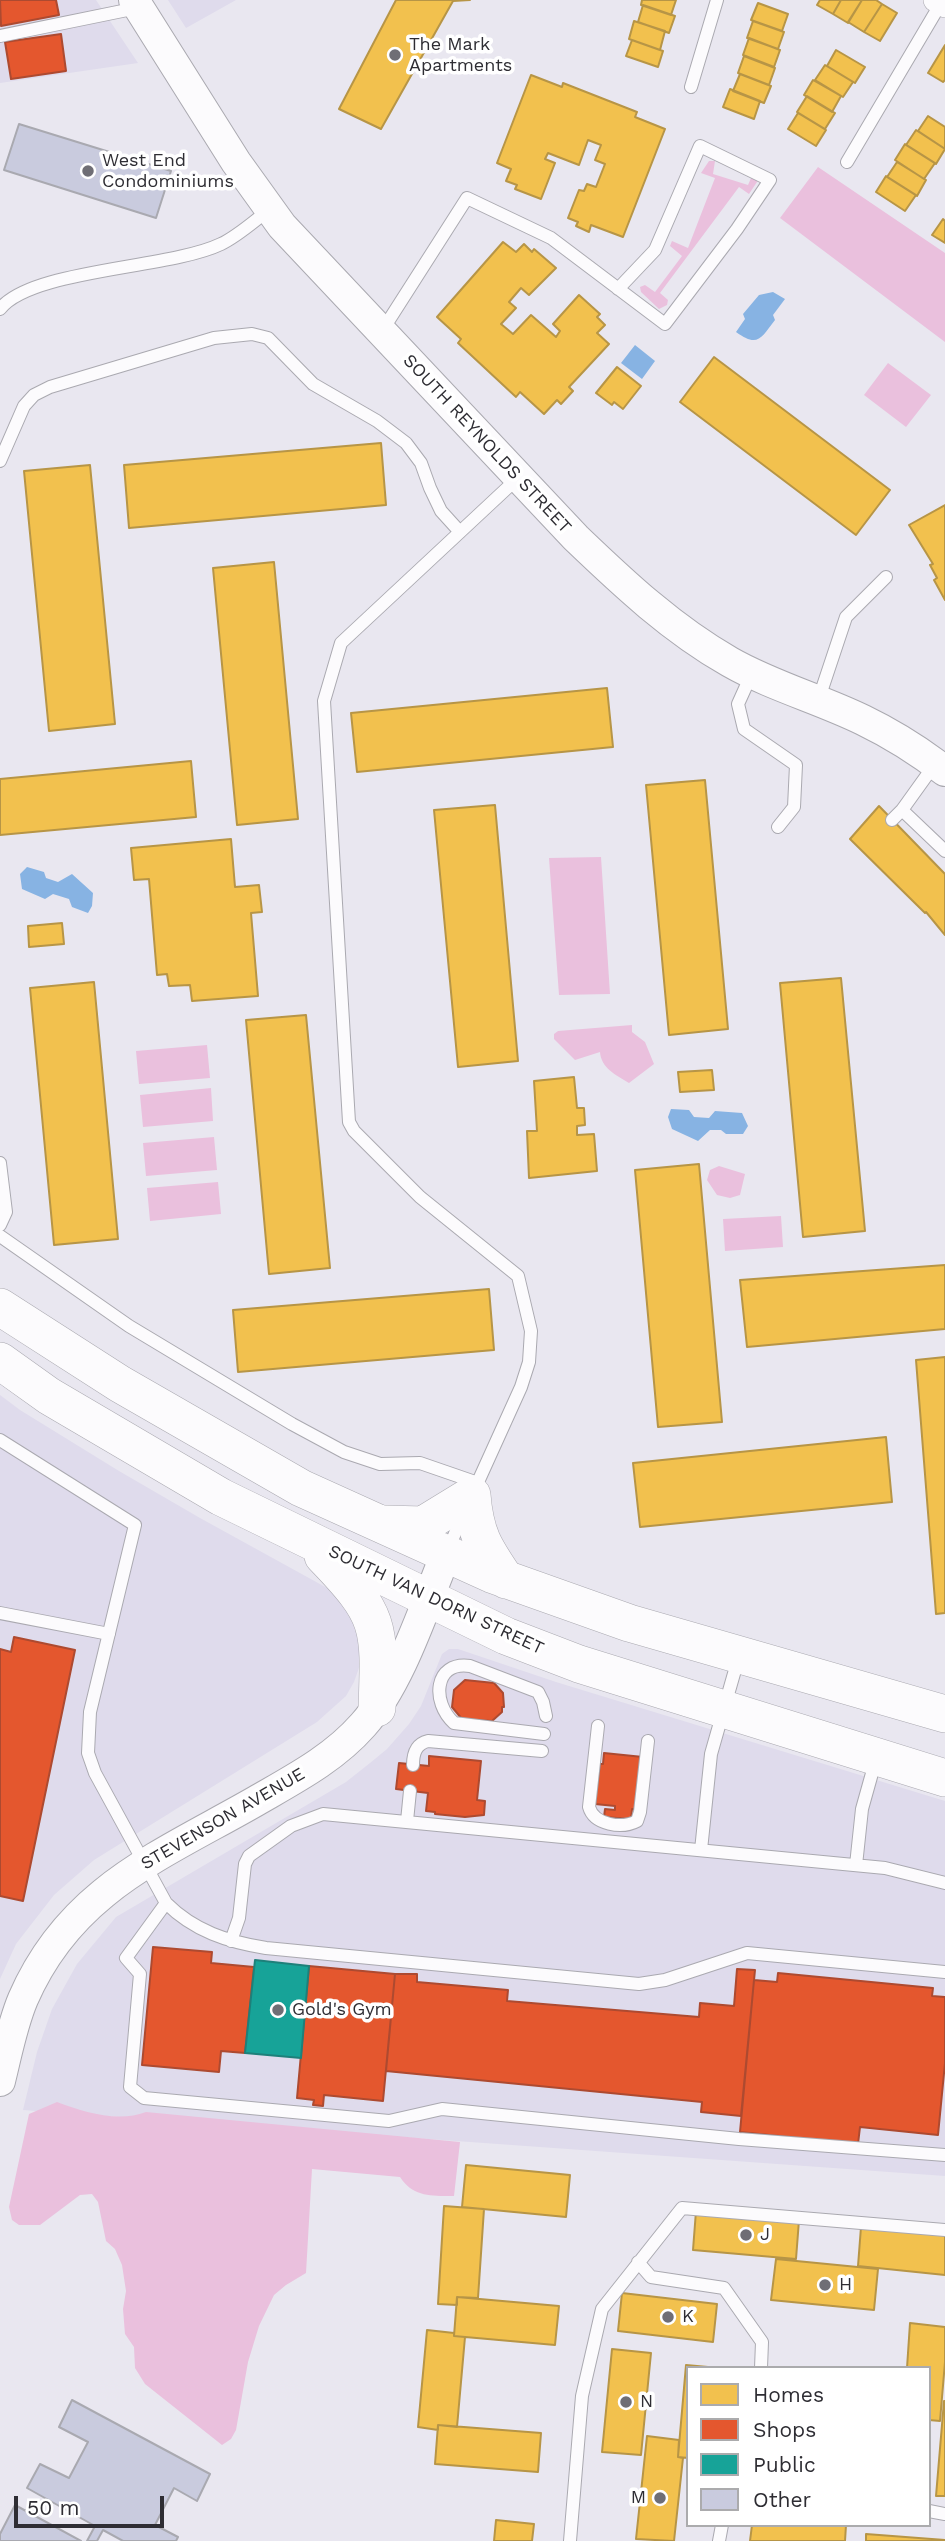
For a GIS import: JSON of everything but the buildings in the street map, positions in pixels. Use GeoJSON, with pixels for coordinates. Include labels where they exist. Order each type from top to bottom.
{"type":"FeatureCollection","features":[{"type":"Feature","properties":{"kind":"main road"},"geometry":{"type":"LineString","coordinates":[[0,1307],[120,1384],[301,1488],[506,1580],[589,1610],[739,1656],[945,1714]]}},
{"type":"Feature","properties":{"kind":"main road","name":"SOUTH VAN DORN STREET"},"geometry":{"type":"LineString","coordinates":[[0,1361],[49,1396],[177,1473],[506,1636],[579,1664],[945,1778]]}},
{"type":"Feature","properties":{"kind":"main road"},"geometry":{"type":"LineString","coordinates":[[379,1524],[423,1525],[475,1489]]}},
{"type":"Feature","properties":{"kind":"main road"},"geometry":{"type":"LineString","coordinates":[[475,1489],[476,1530],[486,1551],[506,1580]]}},
{"type":"Feature","properties":{"kind":"main road"},"geometry":{"type":"LineString","coordinates":[[308,1540],[355,1589],[372,1615],[379,1654],[377,1708]]}},
{"type":"Feature","properties":{"kind":"street","name":"SOUTH REYNOLDS STREET"},"geometry":{"type":"LineString","coordinates":[[136,4],[269,210],[381,332],[621,582],[682,633],[733,663],[862,719],[905,742],[940,767]]}},
{"type":"Feature","properties":{"kind":"street","name":"STEVENSON AVENUE"},"geometry":{"type":"LineString","coordinates":[[0,2081],[22,2001],[45,1958],[85,1908],[120,1878],[310,1770],[346,1741],[377,1708],[396,1673],[446,1554]]}},
{"type":"Feature","properties":{"kind":"lane"},"geometry":{"type":"LineString","coordinates":[[691,87],[718,0]]}},
{"type":"Feature","properties":{"kind":"lane"},"geometry":{"type":"LineString","coordinates":[[847,162],[940,3]]}},
{"type":"Feature","properties":{"kind":"lane"},"geometry":{"type":"LineString","coordinates":[[0,36],[136,4]]}},
{"type":"Feature","properties":{"kind":"lane"},"geometry":{"type":"LineString","coordinates":[[381,332],[467,198],[545,234],[618,289],[665,324],[737,229],[770,180],[700,146],[655,250],[618,289]]}},
{"type":"Feature","properties":{"kind":"lane"},"geometry":{"type":"LineString","coordinates":[[0,310],[8,300],[45,284],[175,257],[221,244],[269,210]]}},
{"type":"Feature","properties":{"kind":"lane"},"geometry":{"type":"LineString","coordinates":[[0,460],[24,406],[42,391],[73,379],[214,338],[252,334],[268,338],[313,384],[377,421],[406,443],[421,463],[441,511],[460,532]]}},
{"type":"Feature","properties":{"kind":"lane"},"geometry":{"type":"LineString","coordinates":[[446,1554],[521,1387],[529,1362],[531,1331],[518,1276],[420,1197],[354,1131],[349,1122],[324,701],[341,643],[519,477]]}},
{"type":"Feature","properties":{"kind":"lane"},"geometry":{"type":"LineString","coordinates":[[818,701],[846,617],[886,577]]}},
{"type":"Feature","properties":{"kind":"lane"},"geometry":{"type":"LineString","coordinates":[[752,672],[738,704],[744,729],[796,765],[794,807],[778,827]]}},
{"type":"Feature","properties":{"kind":"lane"},"geometry":{"type":"LineString","coordinates":[[892,820],[940,767]]}},
{"type":"Feature","properties":{"kind":"lane"},"geometry":{"type":"LineString","coordinates":[[902,810],[945,851]]}},
{"type":"Feature","properties":{"kind":"lane"},"geometry":{"type":"LineString","coordinates":[[0,1163],[6,1212],[0,1224]]}},
{"type":"Feature","properties":{"kind":"lane"},"geometry":{"type":"LineString","coordinates":[[0,1236],[129,1326],[344,1452],[380,1464],[420,1463],[475,1489]]}},
{"type":"Feature","properties":{"kind":"lane"},"geometry":{"type":"LineString","coordinates":[[0,1440],[135,1525],[90,1712],[88,1753],[96,1773],[166,1903],[194,1926],[231,1941],[266,1948],[639,1984],[664,1980],[747,1953],[945,1972]]}},
{"type":"Feature","properties":{"kind":"lane"},"geometry":{"type":"LineString","coordinates":[[0,1613],[109,1634]]}},
{"type":"Feature","properties":{"kind":"lane"},"geometry":{"type":"LineString","coordinates":[[701,1850],[711,1754],[739,1656]]}},
{"type":"Feature","properties":{"kind":"lane"},"geometry":{"type":"LineString","coordinates":[[544,1734],[454,1723],[439,1703],[440,1686],[450,1670],[470,1666],[538,1692],[544,1702],[546,1716]]}},
{"type":"Feature","properties":{"kind":"lane"},"geometry":{"type":"LineString","coordinates":[[598,1726],[589,1807],[593,1816],[601,1822],[628,1825],[637,1821],[648,1741]]}},
{"type":"Feature","properties":{"kind":"lane"},"geometry":{"type":"LineString","coordinates":[[412,1765],[415,1751],[423,1742],[428,1741],[542,1751]]}},
{"type":"Feature","properties":{"kind":"lane"},"geometry":{"type":"LineString","coordinates":[[856,1865],[862,1809],[876,1758]]}},
{"type":"Feature","properties":{"kind":"lane"},"geometry":{"type":"LineString","coordinates":[[407,1821],[410,1791]]}},
{"type":"Feature","properties":{"kind":"lane"},"geometry":{"type":"LineString","coordinates":[[231,1941],[239,1918],[245,1864],[249,1856],[291,1826],[323,1814],[856,1865],[914,1873],[945,1883]]}},
{"type":"Feature","properties":{"kind":"lane"},"geometry":{"type":"LineString","coordinates":[[166,1903],[126,1958],[140,1975],[130,2087],[144,2098],[389,2121],[442,2109],[739,2139],[945,2155]]}},
{"type":"Feature","properties":{"kind":"lane"},"geometry":{"type":"LineString","coordinates":[[570,2541],[582,2396],[602,2309],[682,2208],[945,2230]]}},
{"type":"Feature","properties":{"kind":"lane"},"geometry":{"type":"LineString","coordinates":[[638,2262],[650,2277],[724,2287],[762,2342],[761,2366]]}},
{"type":"Feature","properties":{"kind":"shaded area"},"geometry":{"type":"Polygon","coordinates":[[[0,0],[96,0],[138,63],[0,83],[0,0]]]}},
{"type":"Feature","properties":{"kind":"shaded area"},"geometry":{"type":"Polygon","coordinates":[[[168,0],[236,0],[186,28],[168,0]]]}},
{"type":"Feature","properties":{"kind":"shaded area"},"geometry":{"type":"Polygon","coordinates":[[[709,161],[715,161],[713,174],[748,185],[751,178],[759,179],[749,194],[739,187],[660,293],[668,300],[667,305],[659,309],[641,292],[640,287],[645,285],[655,292],[682,256],[670,246],[672,241],[688,248],[715,178],[701,173],[709,161]]]}},
{"type":"Feature","properties":{"kind":"shaded area"},"geometry":{"type":"Polygon","coordinates":[[[818,167],[945,253],[945,342],[780,218],[818,167]]]}},
{"type":"Feature","properties":{"kind":"shaded area"},"geometry":{"type":"Polygon","coordinates":[[[888,363],[931,395],[906,427],[864,395],[888,363]]]}},
{"type":"Feature","properties":{"kind":"shaded area"},"geometry":{"type":"Polygon","coordinates":[[[601,857],[610,994],[559,995],[549,858],[601,857]]]}},
{"type":"Feature","properties":{"kind":"shaded area"},"geometry":{"type":"Polygon","coordinates":[[[632,1025],[632,1032],[645,1042],[654,1064],[629,1083],[606,1067],[600,1052],[575,1060],[554,1039],[554,1034],[558,1031],[632,1025]]]}},
{"type":"Feature","properties":{"kind":"shaded area"},"geometry":{"type":"Polygon","coordinates":[[[207,1045],[210,1078],[139,1084],[136,1051],[207,1045]]]}},
{"type":"Feature","properties":{"kind":"shaded area"},"geometry":{"type":"Polygon","coordinates":[[[211,1088],[213,1121],[143,1127],[140,1095],[211,1088]]]}},
{"type":"Feature","properties":{"kind":"shaded area"},"geometry":{"type":"Polygon","coordinates":[[[214,1137],[217,1170],[146,1176],[143,1143],[214,1137]]]}},
{"type":"Feature","properties":{"kind":"shaded area"},"geometry":{"type":"Polygon","coordinates":[[[719,1166],[745,1174],[740,1195],[730,1198],[717,1195],[707,1180],[710,1170],[719,1166]]]}},
{"type":"Feature","properties":{"kind":"shaded area"},"geometry":{"type":"Polygon","coordinates":[[[218,1182],[221,1214],[150,1221],[147,1188],[218,1182]]]}},
{"type":"Feature","properties":{"kind":"shaded area"},"geometry":{"type":"Polygon","coordinates":[[[781,1216],[783,1247],[725,1251],[723,1219],[781,1216]]]}},
{"type":"Feature","properties":{"kind":"shaded area"},"geometry":{"type":"Polygon","coordinates":[[[0,1395],[119,1471],[338,1594],[358,1622],[361,1662],[346,1696],[317,1722],[94,1860],[54,1895],[16,1944],[0,1979],[0,1395]]]}},
{"type":"Feature","properties":{"kind":"shaded area"},"geometry":{"type":"Polygon","coordinates":[[[449,1649],[458,1649],[556,1682],[945,1801],[945,2176],[23,2110],[37,2052],[52,2009],[77,1964],[116,1917],[346,1782],[370,1763],[387,1749],[409,1724],[421,1706],[442,1654],[449,1649]]]}},
{"type":"Feature","properties":{"kind":"shaded area"},"geometry":{"type":"Polygon","coordinates":[[[57,2102],[113,2116],[146,2112],[460,2142],[454,2196],[417,2192],[400,2177],[312,2169],[306,2273],[274,2295],[259,2326],[248,2362],[236,2430],[231,2439],[222,2445],[145,2384],[135,2368],[134,2347],[125,2334],[123,2309],[126,2291],[122,2265],[115,2249],[106,2241],[98,2202],[92,2194],[80,2195],[40,2225],[19,2225],[12,2220],[9,2207],[29,2114],[57,2102]]]}},
{"type":"Feature","properties":{"kind":"water"},"geometry":{"type":"Polygon","coordinates":[[[773,292],[785,299],[773,315],[775,320],[762,336],[754,340],[736,332],[745,319],[743,314],[759,295],[773,292]]]}},
{"type":"Feature","properties":{"kind":"water"},"geometry":{"type":"Polygon","coordinates":[[[635,345],[655,361],[642,379],[621,363],[635,345]]]}},
{"type":"Feature","properties":{"kind":"water"},"geometry":{"type":"Polygon","coordinates":[[[27,867],[44,872],[46,878],[58,882],[72,874],[93,893],[92,906],[88,913],[72,907],[69,899],[53,894],[45,899],[22,889],[20,874],[27,867]]]}},
{"type":"Feature","properties":{"kind":"water"},"geometry":{"type":"Polygon","coordinates":[[[671,1109],[689,1110],[694,1117],[709,1118],[715,1111],[742,1113],[748,1126],[743,1134],[710,1130],[698,1141],[672,1129],[668,1117],[671,1109]]]}},
{"type":"Feature","properties":{"kind":"place","name":"The Mark Apartments"},"geometry":{"type":"Point","coordinates":[395,55]}},
{"type":"Feature","properties":{"kind":"place","name":"West End Condominiums"},"geometry":{"type":"Point","coordinates":[88,171]}},
{"type":"Feature","properties":{"kind":"place","name":"Gold's Gym"},"geometry":{"type":"Point","coordinates":[278,2010]}},
{"type":"Feature","properties":{"kind":"place","name":"J"},"geometry":{"type":"Point","coordinates":[746,2235]}},
{"type":"Feature","properties":{"kind":"place","name":"H"},"geometry":{"type":"Point","coordinates":[825,2285]}},
{"type":"Feature","properties":{"kind":"place","name":"K"},"geometry":{"type":"Point","coordinates":[668,2317]}},
{"type":"Feature","properties":{"kind":"place","name":"N"},"geometry":{"type":"Point","coordinates":[626,2402]}},
{"type":"Feature","properties":{"kind":"place","name":"M"},"geometry":{"type":"Point","coordinates":[660,2498]}}]}
